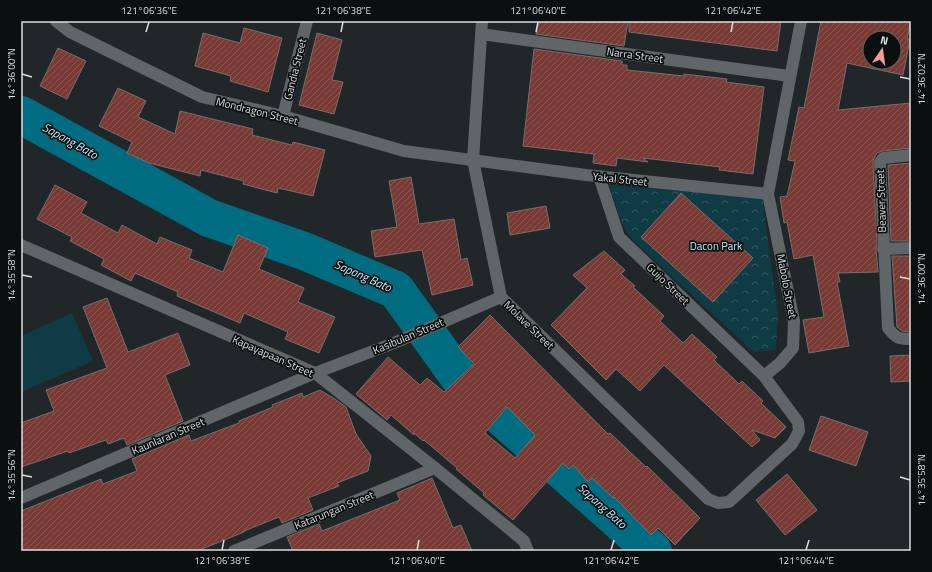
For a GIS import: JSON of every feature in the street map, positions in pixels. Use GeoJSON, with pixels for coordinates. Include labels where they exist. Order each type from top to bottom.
{"type":"FeatureCollection","features":[{"type":"Feature","properties":{"kind":"street","name":"Mondragon Street"},"geometry":{"type":"LineString","coordinates":[[56,21],[70,32],[202,96],[282,116],[404,151],[473,160]]}},
{"type":"Feature","properties":{"kind":"street","name":"Gandia Street"},"geometry":{"type":"LineString","coordinates":[[282,116],[307,21]]}},
{"type":"Feature","properties":{"kind":"street","name":"Molave Street"},"geometry":{"type":"LineString","coordinates":[[482,21],[473,160],[501,297],[708,499],[718,503],[729,502],[792,444],[799,432],[798,422],[764,376]]}},
{"type":"Feature","properties":{"kind":"street","name":"Mabolo Street"},"geometry":{"type":"LineString","coordinates":[[764,376],[780,363],[793,348],[794,321],[768,194],[789,76],[801,21]]}},
{"type":"Feature","properties":{"kind":"street","name":"Narra Street"},"geometry":{"type":"LineString","coordinates":[[480,34],[789,76]]}},
{"type":"Feature","properties":{"kind":"street","name":"Beaver Street"},"geometry":{"type":"LineString","coordinates":[[911,155],[883,158],[880,162],[883,250],[888,328],[894,336],[901,339],[911,339]]}},
{"type":"Feature","properties":{"kind":"street","name":"Yakal Street"},"geometry":{"type":"LineString","coordinates":[[473,160],[598,176],[768,194]]}},
{"type":"Feature","properties":{"kind":"street","name":"Guijo Street"},"geometry":{"type":"LineString","coordinates":[[598,176],[619,237],[764,376]]}},
{"type":"Feature","properties":{"kind":"street","name":"Kapayapaan Street"},"geometry":{"type":"LineString","coordinates":[[21,245],[315,373],[524,541],[528,551]]}},
{"type":"Feature","properties":{"kind":"street"},"geometry":{"type":"LineString","coordinates":[[883,250],[911,248]]}},
{"type":"Feature","properties":{"kind":"street","name":"Kasibulan Street"},"geometry":{"type":"LineString","coordinates":[[315,373],[501,297]]}},
{"type":"Feature","properties":{"kind":"street","name":"Kaunlaran Street"},"geometry":{"type":"LineString","coordinates":[[21,498],[315,373]]}},
{"type":"Feature","properties":{"kind":"street","name":"Katarungan Street"},"geometry":{"type":"LineString","coordinates":[[234,551],[435,468]]}},
{"type":"Feature","properties":{"kind":"green space","name":"Dacon Park"},"geometry":{"type":"Polygon","coordinates":[[[609,185],[762,197],[778,314],[776,350],[754,352],[631,238],[623,226],[609,185]]]}},
{"type":"Feature","properties":{"kind":"green space"},"geometry":{"type":"Polygon","coordinates":[[[72,313],[93,361],[21,392],[21,336],[72,313]]]}},
{"type":"Feature","properties":{"kind":"building"},"geometry":{"type":"Polygon","coordinates":[[[538,21],[628,21],[624,46],[536,34],[538,21]]]}},
{"type":"Feature","properties":{"kind":"building"},"geometry":{"type":"Polygon","coordinates":[[[629,21],[781,21],[777,51],[629,32],[629,21]]]}},
{"type":"Feature","properties":{"kind":"building"},"geometry":{"type":"Polygon","coordinates":[[[821,21],[911,21],[907,39],[910,39],[903,75],[880,70],[902,70],[902,30],[862,30],[862,66],[847,63],[838,110],[911,103],[911,148],[882,151],[877,153],[874,158],[878,272],[838,273],[840,282],[837,282],[849,346],[809,353],[803,320],[824,317],[813,255],[794,259],[787,222],[784,223],[780,197],[787,196],[795,161],[788,160],[799,107],[804,108],[821,21]]]}},
{"type":"Feature","properties":{"kind":"building"},"geometry":{"type":"Polygon","coordinates":[[[244,28],[282,38],[268,92],[230,81],[231,76],[195,66],[203,33],[240,43],[244,28]]]}},
{"type":"Feature","properties":{"kind":"building"},"geometry":{"type":"Polygon","coordinates":[[[317,33],[342,40],[332,80],[343,82],[334,114],[299,105],[317,33]]]}},
{"type":"Feature","properties":{"kind":"building"},"geometry":{"type":"Polygon","coordinates":[[[58,48],[86,61],[67,99],[40,86],[58,48]]]}},
{"type":"Feature","properties":{"kind":"building"},"geometry":{"type":"Polygon","coordinates":[[[534,49],[622,61],[622,65],[627,65],[627,70],[727,79],[726,82],[764,87],[753,174],[719,170],[720,167],[643,158],[648,162],[617,158],[616,166],[593,163],[594,154],[523,146],[534,49]]]}},
{"type":"Feature","properties":{"kind":"building"},"geometry":{"type":"Polygon","coordinates":[[[118,88],[146,101],[138,117],[175,134],[180,111],[253,129],[252,135],[292,145],[293,142],[325,150],[313,196],[278,188],[277,193],[243,184],[244,181],[201,170],[200,176],[149,163],[127,153],[132,142],[99,126],[118,88]]]}},
{"type":"Feature","properties":{"kind":"building"},"geometry":{"type":"Polygon","coordinates":[[[911,163],[911,241],[891,241],[888,165],[911,163]]]}},
{"type":"Feature","properties":{"kind":"building"},"geometry":{"type":"Polygon","coordinates":[[[411,177],[419,224],[454,219],[461,260],[467,258],[473,285],[432,295],[422,250],[375,257],[371,231],[397,227],[389,181],[411,177]]]}},
{"type":"Feature","properties":{"kind":"building"},"geometry":{"type":"Polygon","coordinates":[[[55,185],[87,202],[81,213],[118,233],[122,225],[157,244],[160,237],[192,250],[189,258],[223,272],[238,235],[268,248],[259,269],[304,288],[298,302],[335,317],[319,353],[285,339],[288,332],[244,313],[240,323],[177,296],[178,292],[135,273],[131,281],[101,265],[104,259],[70,241],[72,237],[37,219],[55,185]]]}},
{"type":"Feature","properties":{"kind":"building"},"geometry":{"type":"Polygon","coordinates":[[[681,193],[753,258],[713,302],[641,237],[681,193]]]}},
{"type":"Feature","properties":{"kind":"building"},"geometry":{"type":"Polygon","coordinates":[[[546,206],[550,228],[510,235],[507,213],[546,206]]]}},
{"type":"Feature","properties":{"kind":"building"},"geometry":{"type":"Polygon","coordinates":[[[604,251],[625,270],[621,274],[664,316],[660,321],[683,343],[692,334],[717,357],[714,360],[739,384],[742,381],[763,401],[761,403],[786,427],[775,438],[752,430],[760,440],[752,447],[664,365],[640,391],[616,369],[606,380],[551,325],[587,288],[573,275],[604,251]]]}},
{"type":"Feature","properties":{"kind":"building"},"geometry":{"type":"Polygon","coordinates":[[[892,256],[911,256],[911,332],[902,331],[897,327],[892,256]]]}},
{"type":"Feature","properties":{"kind":"building"},"geometry":{"type":"Polygon","coordinates":[[[107,298],[128,352],[178,333],[190,365],[165,375],[183,421],[127,445],[124,438],[108,444],[106,440],[21,467],[21,423],[54,411],[46,390],[107,368],[83,307],[107,298]]]}},
{"type":"Feature","properties":{"kind":"building"},"geometry":{"type":"Polygon","coordinates":[[[490,315],[608,434],[610,433],[646,467],[647,466],[700,518],[675,545],[658,528],[651,535],[614,497],[613,498],[592,478],[588,482],[573,465],[569,469],[563,463],[513,520],[483,495],[484,493],[424,440],[423,441],[414,433],[414,435],[391,415],[387,420],[356,394],[388,357],[420,385],[427,378],[444,392],[474,364],[458,347],[490,315]],[[507,407],[485,433],[515,458],[535,435],[507,407]]]}},
{"type":"Feature","properties":{"kind":"building"},"geometry":{"type":"Polygon","coordinates":[[[911,355],[911,381],[891,382],[890,356],[911,355]]]}},
{"type":"Feature","properties":{"kind":"building"},"geometry":{"type":"Polygon","coordinates":[[[320,390],[346,407],[356,434],[371,456],[368,471],[337,483],[339,486],[308,498],[313,510],[282,523],[279,517],[197,551],[21,551],[21,511],[101,479],[103,484],[137,471],[132,459],[189,435],[191,441],[239,423],[239,421],[273,407],[272,405],[302,393],[303,397],[320,390]]]}},
{"type":"Feature","properties":{"kind":"building"},"geometry":{"type":"Polygon","coordinates":[[[821,416],[868,432],[856,466],[809,450],[821,416]]]}},
{"type":"Feature","properties":{"kind":"building"},"geometry":{"type":"Polygon","coordinates":[[[787,474],[817,510],[785,535],[756,500],[787,474]]]}},
{"type":"Feature","properties":{"kind":"building"},"geometry":{"type":"Polygon","coordinates":[[[432,478],[453,528],[461,525],[472,551],[293,551],[287,537],[319,524],[322,531],[400,500],[397,493],[432,478]]]}},
{"type":"Feature","properties":{"kind":"waterway","name":"Sapang Bato"},"geometry":{"type":"LineString","coordinates":[[21,115],[209,218],[304,251],[396,290],[463,383],[653,551]]}}]}
